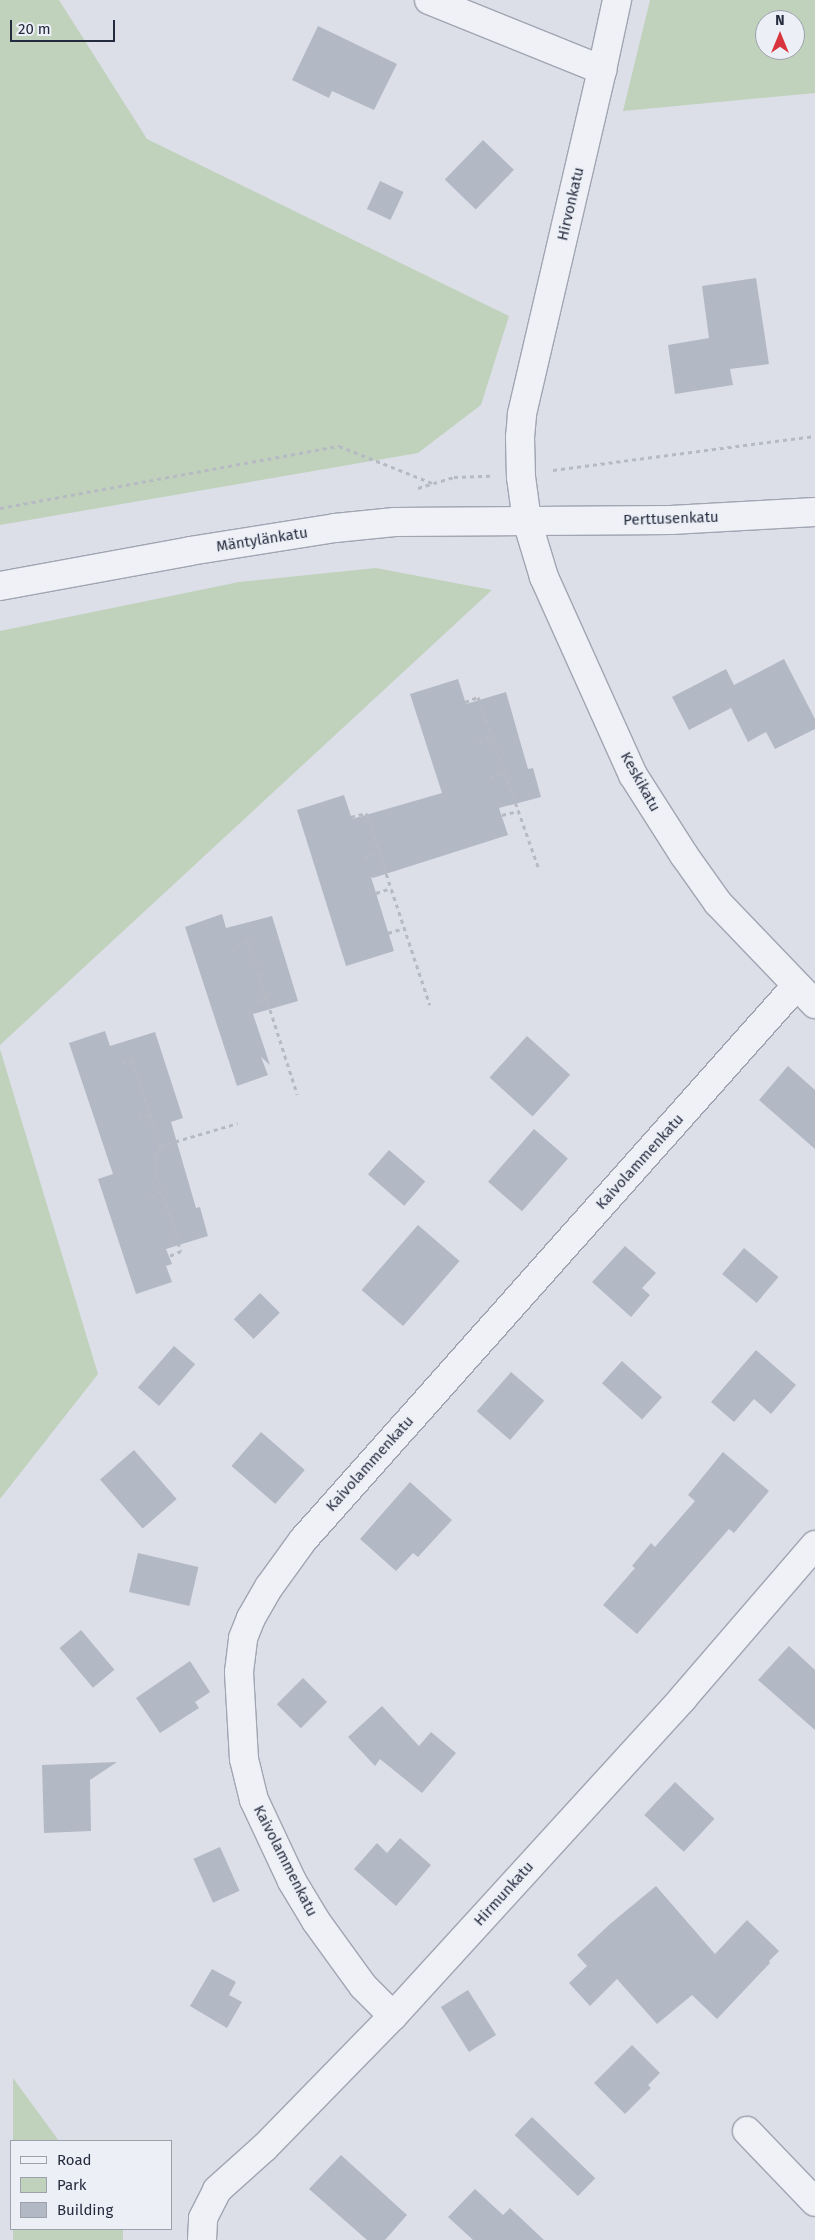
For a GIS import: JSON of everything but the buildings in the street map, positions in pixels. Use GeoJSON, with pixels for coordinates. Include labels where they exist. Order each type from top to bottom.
{"type":"FeatureCollection","features":[{"type":"Feature","properties":{"kind":"street"},"geometry":{"type":"LineString","coordinates":[[429,0],[602,70]]}},
{"type":"Feature","properties":{"kind":"street","name":"Hirvonkatu"},"geometry":{"type":"LineString","coordinates":[[527,522],[520,477],[522,415],[617,0]]}},
{"type":"Feature","properties":{"kind":"street","name":"Perttusenkatu"},"geometry":{"type":"LineString","coordinates":[[527,522],[670,520],[815,512]]}},
{"type":"Feature","properties":{"kind":"street","name":"Mäntylänkatu"},"geometry":{"type":"LineString","coordinates":[[0,586],[335,528],[395,522],[527,522]]}},
{"type":"Feature","properties":{"kind":"street","name":"Keskikatu"},"geometry":{"type":"LineString","coordinates":[[527,522],[544,577],[633,775],[684,855],[718,903],[806,995]]}},
{"type":"Feature","properties":{"kind":"street","name":"Kaivolammenkatu"},"geometry":{"type":"LineString","coordinates":[[393,2016],[363,1986],[316,1922],[292,1881],[258,1808],[248,1779],[244,1759],[239,1672],[243,1638],[251,1618],[269,1586],[303,1540],[806,995]]}},
{"type":"Feature","properties":{"kind":"street","name":"Hirmunkatu"},"geometry":{"type":"LineString","coordinates":[[202,2240],[202,2218],[217,2190],[264,2147],[393,2016],[683,1698],[815,1546]]}},
{"type":"Feature","properties":{"kind":"street"},"geometry":{"type":"LineString","coordinates":[[747,2131],[815,2202]]}},
{"type":"Feature","properties":{"kind":"path"},"geometry":{"type":"LineString","coordinates":[[563,468],[815,436]]}},
{"type":"Feature","properties":{"kind":"path"},"geometry":{"type":"LineString","coordinates":[[0,508],[339,446],[433,484]]}},
{"type":"Feature","properties":{"kind":"path"},"geometry":{"type":"LineString","coordinates":[[465,702],[478,697],[539,869]]}},
{"type":"Feature","properties":{"kind":"path"},"geometry":{"type":"LineString","coordinates":[[478,742],[492,737]]}},
{"type":"Feature","properties":{"kind":"path"},"geometry":{"type":"LineString","coordinates":[[490,778],[505,772]]}},
{"type":"Feature","properties":{"kind":"path"},"geometry":{"type":"LineString","coordinates":[[502,816],[518,811]]}},
{"type":"Feature","properties":{"kind":"path"},"geometry":{"type":"LineString","coordinates":[[351,817],[366,813],[430,1005]]}},
{"type":"Feature","properties":{"kind":"path"},"geometry":{"type":"LineString","coordinates":[[364,858],[380,852]]}},
{"type":"Feature","properties":{"kind":"path"},"geometry":{"type":"LineString","coordinates":[[376,893],[391,888]]}},
{"type":"Feature","properties":{"kind":"path"},"geometry":{"type":"LineString","coordinates":[[388,933],[404,928]]}},
{"type":"Feature","properties":{"kind":"path"},"geometry":{"type":"LineString","coordinates":[[237,945],[248,941],[298,1094]]}},
{"type":"Feature","properties":{"kind":"path"},"geometry":{"type":"LineString","coordinates":[[255,1001],[266,998]]}},
{"type":"Feature","properties":{"kind":"path"},"geometry":{"type":"LineString","coordinates":[[122,1063],[132,1060],[160,1146],[156,1159],[156,1174],[181,1251],[169,1256]]}},
{"type":"Feature","properties":{"kind":"path"},"geometry":{"type":"LineString","coordinates":[[139,1118],[150,1114]]}},
{"type":"Feature","properties":{"kind":"path"},"geometry":{"type":"LineString","coordinates":[[160,1146],[238,1123]]}},
{"type":"Feature","properties":{"kind":"path"},"geometry":{"type":"LineString","coordinates":[[150,1197],[162,1191]]}},
{"type":"Feature","properties":{"kind":"green space"},"geometry":{"type":"Polygon","coordinates":[[[0,0],[59,0],[147,139],[509,316],[481,405],[418,453],[0,525],[0,0]]]}},
{"type":"Feature","properties":{"kind":"green space"},"geometry":{"type":"Polygon","coordinates":[[[650,0],[815,0],[815,93],[623,111],[650,0]]]}},
{"type":"Feature","properties":{"kind":"green space"},"geometry":{"type":"Polygon","coordinates":[[[376,568],[492,590],[0,1045],[0,631],[239,582],[376,568]]]}},
{"type":"Feature","properties":{"kind":"green space"},"geometry":{"type":"Polygon","coordinates":[[[0,1049],[98,1374],[0,1499],[0,1049]]]}},
{"type":"Feature","properties":{"kind":"green space"},"geometry":{"type":"Polygon","coordinates":[[[13,2078],[58,2140],[13,2140],[13,2078]]]}},
{"type":"Feature","properties":{"kind":"green space"},"geometry":{"type":"Polygon","coordinates":[[[13,2230],[123,2230],[123,2240],[13,2240],[13,2230]]]}}]}
